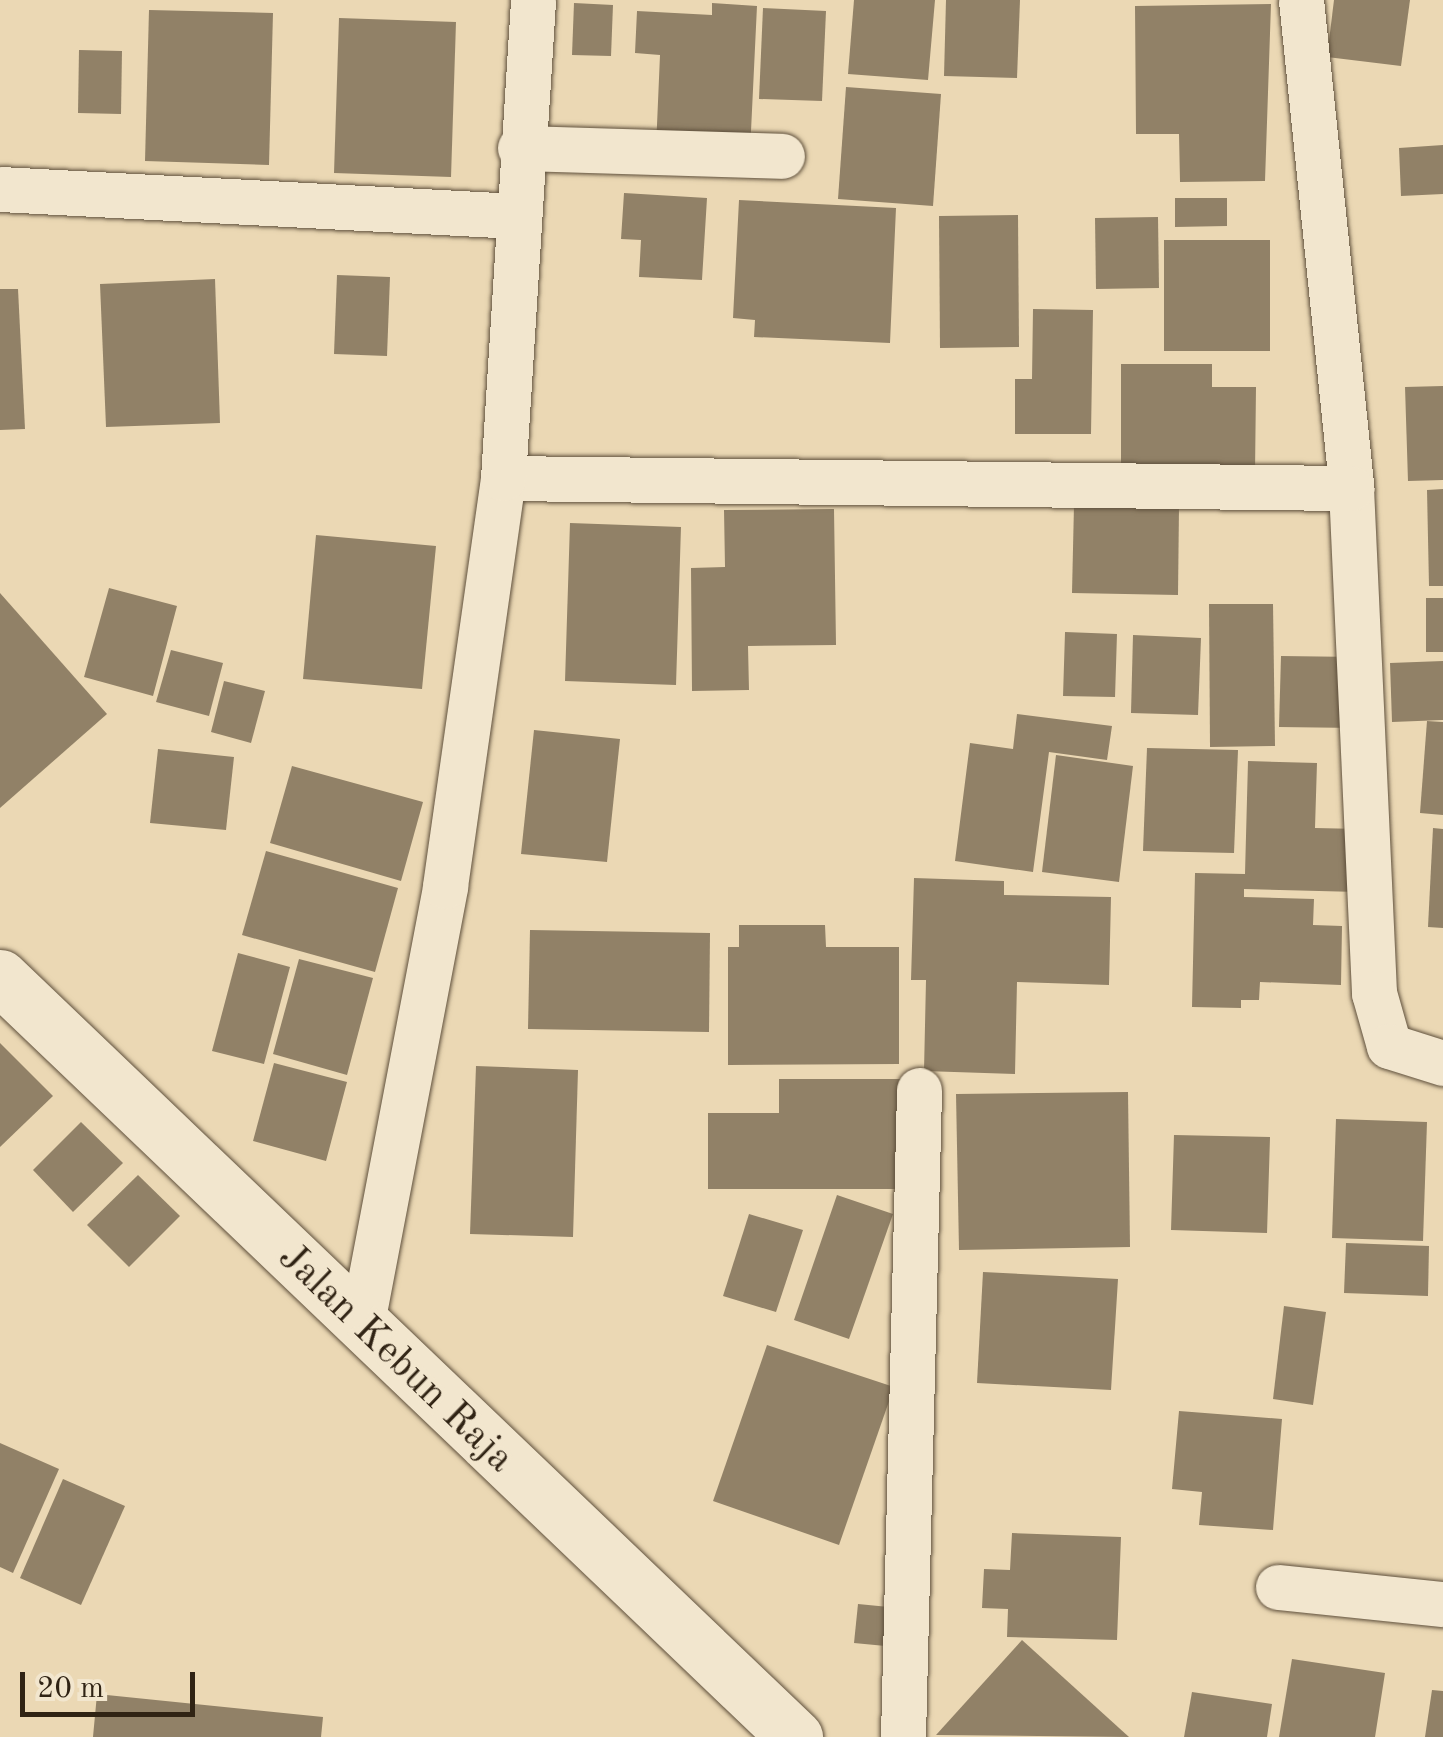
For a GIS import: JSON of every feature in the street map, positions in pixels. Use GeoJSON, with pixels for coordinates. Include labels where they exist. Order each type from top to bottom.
{"type":"FeatureCollection","features":[{"type":"Feature","properties":{"kind":"street"},"geometry":{"type":"LineString","coordinates":[[360,1328],[445,886],[503,478],[520,148],[533,0]]}},
{"type":"Feature","properties":{"kind":"street"},"geometry":{"type":"LineString","coordinates":[[1301,0],[1351,488],[1374,992],[1389,1046],[1443,1062]]}},
{"type":"Feature","properties":{"kind":"street"},"geometry":{"type":"LineString","coordinates":[[520,148],[782,156]]}},
{"type":"Feature","properties":{"kind":"street"},"geometry":{"type":"LineString","coordinates":[[0,188],[517,216]]}},
{"type":"Feature","properties":{"kind":"street"},"geometry":{"type":"LineString","coordinates":[[503,478],[1351,488]]}},
{"type":"Feature","properties":{"kind":"street","name":"Jalan Kebun Raja"},"geometry":{"type":"LineString","coordinates":[[0,977],[360,1328],[795,1737]]}},
{"type":"Feature","properties":{"kind":"street"},"geometry":{"type":"LineString","coordinates":[[903,1737],[919,1090]]}},
{"type":"Feature","properties":{"kind":"street"},"geometry":{"type":"LineString","coordinates":[[1278,1587],[1443,1604]]}},
{"type":"Feature","properties":{"kind":"building"},"geometry":{"type":"Polygon","coordinates":[[[854,0],[935,0],[928,80],[848,74],[854,0]]]}},
{"type":"Feature","properties":{"kind":"building"},"geometry":{"type":"Polygon","coordinates":[[[946,0],[1020,0],[1017,78],[944,76],[946,0]]]}},
{"type":"Feature","properties":{"kind":"building"},"geometry":{"type":"Polygon","coordinates":[[[1334,0],[1410,0],[1401,66],[1327,57],[1334,0]]]}},
{"type":"Feature","properties":{"kind":"building"},"geometry":{"type":"Polygon","coordinates":[[[574,3],[613,5],[611,56],[572,55],[574,3]]]}},
{"type":"Feature","properties":{"kind":"building"},"geometry":{"type":"Polygon","coordinates":[[[712,3],[757,6],[750,152],[656,148],[660,55],[635,53],[637,11],[712,15],[712,3]]]}},
{"type":"Feature","properties":{"kind":"building"},"geometry":{"type":"Polygon","coordinates":[[[1271,4],[1265,181],[1180,182],[1179,134],[1136,134],[1135,6],[1271,4]]]}},
{"type":"Feature","properties":{"kind":"building"},"geometry":{"type":"Polygon","coordinates":[[[763,8],[826,11],[822,101],[759,99],[763,8]]]}},
{"type":"Feature","properties":{"kind":"building"},"geometry":{"type":"Polygon","coordinates":[[[149,10],[273,13],[269,165],[145,161],[149,10]]]}},
{"type":"Feature","properties":{"kind":"building"},"geometry":{"type":"Polygon","coordinates":[[[339,18],[456,22],[451,177],[334,173],[339,18]]]}},
{"type":"Feature","properties":{"kind":"building"},"geometry":{"type":"Polygon","coordinates":[[[79,50],[122,51],[121,114],[78,113],[79,50]]]}},
{"type":"Feature","properties":{"kind":"building"},"geometry":{"type":"Polygon","coordinates":[[[846,87],[941,94],[933,206],[838,199],[846,87]]]}},
{"type":"Feature","properties":{"kind":"building"},"geometry":{"type":"Polygon","coordinates":[[[1443,145],[1443,194],[1401,196],[1399,148],[1443,145]]]}},
{"type":"Feature","properties":{"kind":"building"},"geometry":{"type":"Polygon","coordinates":[[[624,193],[707,198],[702,280],[639,277],[641,240],[621,239],[624,193]]]}},
{"type":"Feature","properties":{"kind":"building"},"geometry":{"type":"Polygon","coordinates":[[[1175,198],[1227,198],[1227,226],[1175,227],[1175,198]]]}},
{"type":"Feature","properties":{"kind":"building"},"geometry":{"type":"Polygon","coordinates":[[[739,200],[896,208],[890,343],[754,337],[755,320],[733,318],[739,200]]]}},
{"type":"Feature","properties":{"kind":"building"},"geometry":{"type":"Polygon","coordinates":[[[1018,215],[1019,347],[940,348],[939,216],[1018,215]]]}},
{"type":"Feature","properties":{"kind":"building"},"geometry":{"type":"Polygon","coordinates":[[[1158,217],[1159,288],[1096,289],[1095,218],[1158,217]]]}},
{"type":"Feature","properties":{"kind":"building"},"geometry":{"type":"Polygon","coordinates":[[[1164,240],[1270,240],[1270,351],[1164,351],[1164,240]]]}},
{"type":"Feature","properties":{"kind":"building"},"geometry":{"type":"Polygon","coordinates":[[[337,275],[390,277],[387,356],[334,354],[337,275]]]}},
{"type":"Feature","properties":{"kind":"building"},"geometry":{"type":"Polygon","coordinates":[[[215,279],[220,423],[106,427],[100,284],[215,279]]]}},
{"type":"Feature","properties":{"kind":"building"},"geometry":{"type":"Polygon","coordinates":[[[0,289],[18,289],[25,429],[0,430],[0,289]]]}},
{"type":"Feature","properties":{"kind":"building"},"geometry":{"type":"Polygon","coordinates":[[[1033,309],[1093,310],[1091,434],[1015,434],[1015,379],[1032,379],[1033,309]]]}},
{"type":"Feature","properties":{"kind":"building"},"geometry":{"type":"Polygon","coordinates":[[[1121,364],[1212,364],[1212,387],[1256,387],[1255,473],[1121,473],[1121,364]]]}},
{"type":"Feature","properties":{"kind":"building"},"geometry":{"type":"Polygon","coordinates":[[[1443,386],[1443,480],[1408,481],[1405,387],[1443,386]]]}},
{"type":"Feature","properties":{"kind":"building"},"geometry":{"type":"Polygon","coordinates":[[[1443,489],[1443,586],[1429,586],[1427,490],[1443,489]]]}},
{"type":"Feature","properties":{"kind":"building"},"geometry":{"type":"Polygon","coordinates":[[[1074,505],[1179,507],[1178,595],[1072,593],[1074,505]]]}},
{"type":"Feature","properties":{"kind":"building"},"geometry":{"type":"Polygon","coordinates":[[[834,509],[836,645],[748,646],[749,690],[692,691],[691,568],[725,567],[724,510],[834,509]]]}},
{"type":"Feature","properties":{"kind":"building"},"geometry":{"type":"Polygon","coordinates":[[[570,523],[681,527],[676,685],[565,681],[570,523]]]}},
{"type":"Feature","properties":{"kind":"building"},"geometry":{"type":"Polygon","coordinates":[[[316,535],[436,546],[422,689],[303,679],[316,535]]]}},
{"type":"Feature","properties":{"kind":"building"},"geometry":{"type":"Polygon","coordinates":[[[109,588],[177,606],[153,696],[84,677],[109,588]]]}},
{"type":"Feature","properties":{"kind":"building"},"geometry":{"type":"Polygon","coordinates":[[[0,593],[107,714],[0,808],[0,593]]]}},
{"type":"Feature","properties":{"kind":"building"},"geometry":{"type":"Polygon","coordinates":[[[1426,598],[1443,598],[1443,652],[1426,652],[1426,598]]]}},
{"type":"Feature","properties":{"kind":"building"},"geometry":{"type":"Polygon","coordinates":[[[1209,604],[1273,604],[1275,746],[1210,747],[1209,604]]]}},
{"type":"Feature","properties":{"kind":"building"},"geometry":{"type":"Polygon","coordinates":[[[1065,632],[1117,634],[1115,697],[1063,696],[1065,632]]]}},
{"type":"Feature","properties":{"kind":"building"},"geometry":{"type":"Polygon","coordinates":[[[1133,635],[1201,638],[1198,715],[1131,713],[1133,635]]]}},
{"type":"Feature","properties":{"kind":"building"},"geometry":{"type":"Polygon","coordinates":[[[171,650],[223,663],[209,716],[156,702],[171,650]]]}},
{"type":"Feature","properties":{"kind":"building"},"geometry":{"type":"Polygon","coordinates":[[[1281,656],[1357,657],[1356,728],[1279,727],[1281,656]]]}},
{"type":"Feature","properties":{"kind":"building"},"geometry":{"type":"Polygon","coordinates":[[[1443,661],[1443,720],[1392,722],[1390,663],[1443,661]]]}},
{"type":"Feature","properties":{"kind":"building"},"geometry":{"type":"Polygon","coordinates":[[[224,681],[265,691],[251,743],[211,732],[224,681]]]}},
{"type":"Feature","properties":{"kind":"building"},"geometry":{"type":"Polygon","coordinates":[[[1017,714],[1112,726],[1107,760],[1049,752],[1033,872],[955,861],[970,743],[1013,749],[1017,714]]]}},
{"type":"Feature","properties":{"kind":"building"},"geometry":{"type":"Polygon","coordinates":[[[1427,721],[1443,722],[1443,815],[1420,813],[1427,721]]]}},
{"type":"Feature","properties":{"kind":"building"},"geometry":{"type":"Polygon","coordinates":[[[534,730],[620,739],[607,862],[521,854],[534,730]]]}},
{"type":"Feature","properties":{"kind":"building"},"geometry":{"type":"Polygon","coordinates":[[[1147,748],[1238,750],[1234,853],[1143,851],[1147,748]]]}},
{"type":"Feature","properties":{"kind":"building"},"geometry":{"type":"Polygon","coordinates":[[[158,749],[234,757],[226,830],[150,823],[158,749]]]}},
{"type":"Feature","properties":{"kind":"building"},"geometry":{"type":"Polygon","coordinates":[[[1056,755],[1133,766],[1119,882],[1042,872],[1056,755]]]}},
{"type":"Feature","properties":{"kind":"building"},"geometry":{"type":"Polygon","coordinates":[[[1248,761],[1317,763],[1315,828],[1360,829],[1358,892],[1244,889],[1244,897],[1314,899],[1313,925],[1342,926],[1341,985],[1260,982],[1259,1000],[1241,1000],[1241,1008],[1192,1007],[1195,873],[1245,874],[1248,761]]]}},
{"type":"Feature","properties":{"kind":"building"},"geometry":{"type":"Polygon","coordinates":[[[292,766],[423,802],[401,881],[270,843],[292,766]]]}},
{"type":"Feature","properties":{"kind":"building"},"geometry":{"type":"Polygon","coordinates":[[[1433,828],[1443,829],[1443,928],[1428,927],[1433,828]]]}},
{"type":"Feature","properties":{"kind":"building"},"geometry":{"type":"Polygon","coordinates":[[[266,851],[398,888],[375,972],[242,935],[266,851]]]}},
{"type":"Feature","properties":{"kind":"building"},"geometry":{"type":"Polygon","coordinates":[[[914,878],[1004,881],[1004,895],[1111,897],[1109,985],[1017,982],[1015,1074],[924,1071],[926,980],[911,980],[914,878]]]}},
{"type":"Feature","properties":{"kind":"building"},"geometry":{"type":"Polygon","coordinates":[[[739,925],[825,925],[826,947],[899,947],[899,1064],[728,1065],[728,947],[739,947],[739,925]]]}},
{"type":"Feature","properties":{"kind":"building"},"geometry":{"type":"Polygon","coordinates":[[[530,930],[710,933],[709,1032],[528,1029],[530,930]]]}},
{"type":"Feature","properties":{"kind":"building"},"geometry":{"type":"Polygon","coordinates":[[[238,953],[290,967],[264,1064],[212,1051],[238,953]]]}},
{"type":"Feature","properties":{"kind":"building"},"geometry":{"type":"Polygon","coordinates":[[[299,959],[373,978],[347,1075],[273,1054],[299,959]]]}},
{"type":"Feature","properties":{"kind":"building"},"geometry":{"type":"Polygon","coordinates":[[[0,1043],[53,1096],[0,1147],[0,1043]]]}},
{"type":"Feature","properties":{"kind":"building"},"geometry":{"type":"Polygon","coordinates":[[[274,1063],[347,1082],[326,1161],[253,1141],[274,1063]]]}},
{"type":"Feature","properties":{"kind":"building"},"geometry":{"type":"Polygon","coordinates":[[[476,1066],[578,1070],[573,1237],[470,1234],[476,1066]]]}},
{"type":"Feature","properties":{"kind":"building"},"geometry":{"type":"Polygon","coordinates":[[[779,1079],[902,1079],[902,1189],[708,1189],[708,1113],[779,1113],[779,1079]]]}},
{"type":"Feature","properties":{"kind":"building"},"geometry":{"type":"Polygon","coordinates":[[[1128,1092],[1130,1247],[959,1250],[956,1094],[1128,1092]]]}},
{"type":"Feature","properties":{"kind":"building"},"geometry":{"type":"Polygon","coordinates":[[[1336,1119],[1427,1122],[1423,1241],[1332,1238],[1336,1119]]]}},
{"type":"Feature","properties":{"kind":"building"},"geometry":{"type":"Polygon","coordinates":[[[81,1122],[123,1163],[73,1212],[33,1170],[81,1122]]]}},
{"type":"Feature","properties":{"kind":"building"},"geometry":{"type":"Polygon","coordinates":[[[1174,1135],[1270,1137],[1267,1233],[1171,1230],[1174,1135]]]}},
{"type":"Feature","properties":{"kind":"building"},"geometry":{"type":"Polygon","coordinates":[[[138,1175],[180,1216],[129,1267],[87,1225],[138,1175]]]}},
{"type":"Feature","properties":{"kind":"building"},"geometry":{"type":"Polygon","coordinates":[[[837,1195],[893,1214],[849,1339],[794,1320],[837,1195]]]}},
{"type":"Feature","properties":{"kind":"building"},"geometry":{"type":"Polygon","coordinates":[[[749,1214],[803,1230],[776,1312],[723,1296],[749,1214]]]}},
{"type":"Feature","properties":{"kind":"building"},"geometry":{"type":"Polygon","coordinates":[[[1346,1243],[1429,1246],[1428,1296],[1344,1293],[1346,1243]]]}},
{"type":"Feature","properties":{"kind":"building"},"geometry":{"type":"Polygon","coordinates":[[[983,1272],[1118,1279],[1111,1390],[977,1383],[983,1272]]]}},
{"type":"Feature","properties":{"kind":"building"},"geometry":{"type":"Polygon","coordinates":[[[1284,1306],[1326,1312],[1313,1405],[1273,1399],[1284,1306]]]}},
{"type":"Feature","properties":{"kind":"building"},"geometry":{"type":"Polygon","coordinates":[[[767,1345],[894,1387],[839,1545],[713,1501],[767,1345]]]}},
{"type":"Feature","properties":{"kind":"building"},"geometry":{"type":"Polygon","coordinates":[[[1179,1411],[1282,1419],[1273,1530],[1199,1525],[1202,1492],[1172,1489],[1179,1411]]]}},
{"type":"Feature","properties":{"kind":"building"},"geometry":{"type":"Polygon","coordinates":[[[0,1443],[59,1469],[13,1573],[0,1567],[0,1443]]]}},
{"type":"Feature","properties":{"kind":"building"},"geometry":{"type":"Polygon","coordinates":[[[63,1479],[125,1506],[81,1605],[20,1578],[63,1479]]]}},
{"type":"Feature","properties":{"kind":"building"},"geometry":{"type":"Polygon","coordinates":[[[1012,1533],[1121,1537],[1117,1640],[1007,1637],[1008,1609],[982,1608],[984,1569],[1010,1570],[1012,1533]]]}},
{"type":"Feature","properties":{"kind":"building"},"geometry":{"type":"Polygon","coordinates":[[[858,1604],[899,1608],[896,1647],[854,1643],[858,1604]]]}},
{"type":"Feature","properties":{"kind":"building"},"geometry":{"type":"Polygon","coordinates":[[[1022,1640],[1129,1737],[936,1735],[1022,1640]]]}},
{"type":"Feature","properties":{"kind":"building"},"geometry":{"type":"Polygon","coordinates":[[[1292,1659],[1385,1673],[1375,1737],[1279,1737],[1292,1659]]]}},
{"type":"Feature","properties":{"kind":"building"},"geometry":{"type":"Polygon","coordinates":[[[1432,1690],[1443,1691],[1443,1737],[1425,1737],[1432,1690]]]}},
{"type":"Feature","properties":{"kind":"building"},"geometry":{"type":"Polygon","coordinates":[[[1192,1692],[1272,1704],[1267,1737],[1184,1737],[1192,1692]]]}},
{"type":"Feature","properties":{"kind":"building"},"geometry":{"type":"Polygon","coordinates":[[[97,1694],[323,1717],[321,1737],[93,1737],[97,1694]]]}}]}
